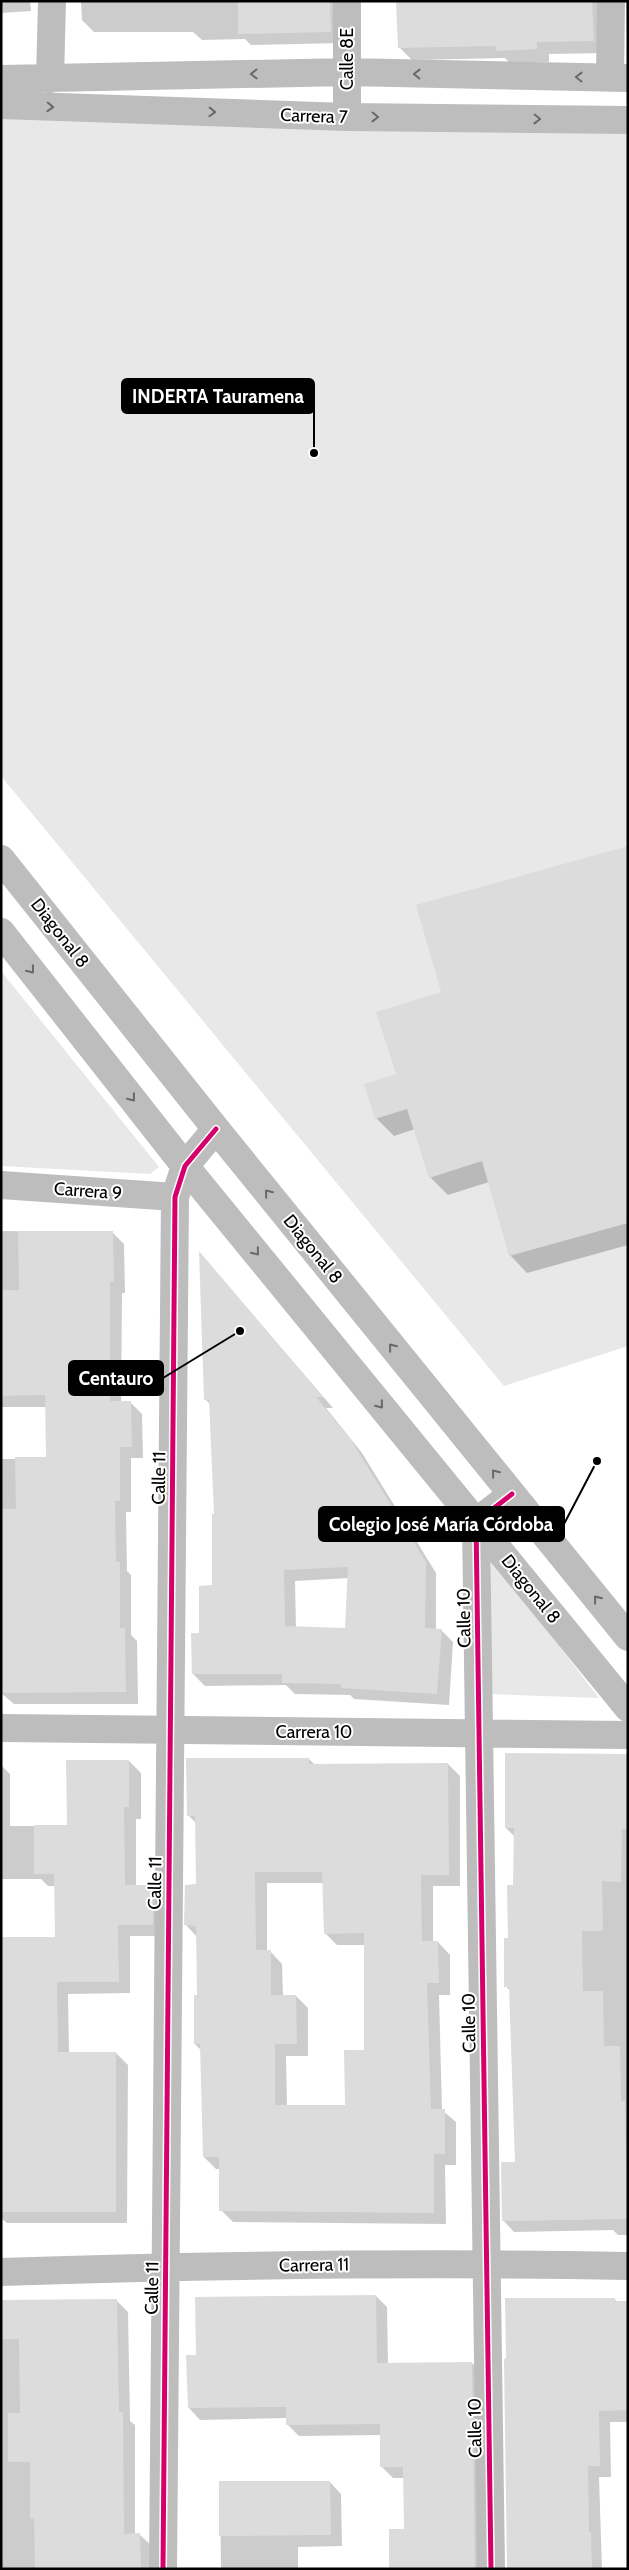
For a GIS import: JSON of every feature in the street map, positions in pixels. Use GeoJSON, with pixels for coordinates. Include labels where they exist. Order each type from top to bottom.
{"type":"FeatureCollection","features":[{"type":"Feature","properties":{"kind":"street"},"geometry":{"type":"LineString","coordinates":[[50,79],[52,1]]}},
{"type":"Feature","properties":{"kind":"street","name":"Calle 8E"},"geometry":{"type":"LineString","coordinates":[[347,1],[347,117]]}},
{"type":"Feature","properties":{"kind":"street"},"geometry":{"type":"LineString","coordinates":[[1,78],[50,79],[347,72],[619,78],[611,1]]}},
{"type":"Feature","properties":{"kind":"street","name":"Carrera 7"},"geometry":{"type":"LineString","coordinates":[[1,105],[347,117],[628,120]]}},
{"type":"Feature","properties":{"kind":"street","name":"Diagonal 8"},"geometry":{"type":"LineString","coordinates":[[1,859],[216,1129],[628,1637]]}},
{"type":"Feature","properties":{"kind":"street","name":"Diagonal 8"},"geometry":{"type":"LineString","coordinates":[[1,932],[185,1166],[628,1708]]}},
{"type":"Feature","properties":{"kind":"street"},"geometry":{"type":"LineString","coordinates":[[185,1166],[216,1129]]}},
{"type":"Feature","properties":{"kind":"street","name":"Calle 11"},"geometry":{"type":"LineString","coordinates":[[163,2569],[175,1198],[185,1166]]}},
{"type":"Feature","properties":{"kind":"street","name":"Carrera 9"},"geometry":{"type":"LineString","coordinates":[[1,1185],[175,1198]]}},
{"type":"Feature","properties":{"kind":"street"},"geometry":{"type":"LineString","coordinates":[[476,1522],[512,1494]]}},
{"type":"Feature","properties":{"kind":"street","name":"Calle 10"},"geometry":{"type":"LineString","coordinates":[[476,1522],[491,2569]]}},
{"type":"Feature","properties":{"kind":"street","name":"Carrera 10"},"geometry":{"type":"LineString","coordinates":[[1,1728],[628,1735]]}},
{"type":"Feature","properties":{"kind":"street","name":"Carrera 11"},"geometry":{"type":"LineString","coordinates":[[1,2272],[166,2267],[486,2263],[628,2266]]}},
{"type":"Feature","properties":{"kind":"shaded area"},"geometry":{"type":"Polygon","coordinates":[[[1,118],[628,130],[628,1346],[504,1386],[1,776],[1,118]]]}},
{"type":"Feature","properties":{"kind":"shaded area"},"geometry":{"type":"Polygon","coordinates":[[[1,971],[159,1167],[150,1174],[1,1166],[1,971]]]}},
{"type":"Feature","properties":{"kind":"shaded area"},"geometry":{"type":"Polygon","coordinates":[[[491,1557],[599,1698],[491,1694],[491,1557]]]}},
{"type":"Feature","properties":{"kind":"building"},"geometry":{"type":"Polygon","coordinates":[[[238,1],[330,1],[331,32],[238,34],[238,1]]]}},
{"type":"Feature","properties":{"kind":"building"},"geometry":{"type":"Polygon","coordinates":[[[396,1],[592,1],[594,41],[537,42],[537,49],[496,51],[496,46],[398,48],[396,1]]]}},
{"type":"Feature","properties":{"kind":"building"},"geometry":{"type":"Polygon","coordinates":[[[628,846],[628,1223],[509,1256],[482,1161],[429,1178],[407,1109],[375,1119],[364,1084],[396,1074],[376,1012],[441,992],[416,905],[628,846]]]}},
{"type":"Feature","properties":{"kind":"building"},"geometry":{"type":"Polygon","coordinates":[[[18,1231],[113,1231],[114,1282],[110,1282],[110,1401],[131,1401],[132,1447],[120,1447],[120,1501],[115,1501],[116,1562],[120,1562],[120,1628],[125,1628],[126,1692],[1,1693],[1,1509],[16,1509],[15,1457],[46,1457],[45,1395],[1,1396],[1,1290],[19,1290],[18,1231]]]}},
{"type":"Feature","properties":{"kind":"building"},"geometry":{"type":"Polygon","coordinates":[[[199,1251],[323,1397],[316,1397],[351,1440],[426,1562],[425,1628],[442,1629],[437,1694],[341,1688],[341,1684],[282,1683],[282,1674],[192,1674],[191,1633],[199,1633],[199,1586],[212,1585],[212,1514],[214,1514],[209,1400],[204,1400],[199,1251]],[[348,1567],[284,1570],[285,1626],[345,1628],[348,1567]]]}},
{"type":"Feature","properties":{"kind":"building"},"geometry":{"type":"Polygon","coordinates":[[[505,1753],[628,1754],[628,1829],[622,1829],[621,1882],[602,1881],[603,1931],[582,1931],[583,1991],[603,1991],[604,2046],[620,2046],[621,2101],[625,2101],[626,2163],[628,2163],[628,2219],[502,2221],[501,2162],[515,2162],[509,1987],[504,1987],[504,1938],[508,1938],[507,1885],[513,1885],[514,1828],[505,1828],[505,1753]]]}},
{"type":"Feature","properties":{"kind":"building"},"geometry":{"type":"Polygon","coordinates":[[[186,1758],[309,1758],[309,1764],[448,1763],[449,1875],[421,1875],[422,1941],[438,1941],[439,1983],[427,1983],[431,2109],[445,2109],[445,2154],[434,2154],[434,2213],[219,2211],[219,2157],[203,2157],[200,2044],[194,2044],[194,1995],[197,1995],[196,1926],[184,1925],[185,1885],[196,1884],[195,1816],[187,1816],[186,1758]],[[255,1872],[256,1950],[271,1950],[271,1995],[296,1995],[297,2044],[275,2044],[275,2105],[345,2105],[344,2050],[364,2050],[364,1933],[324,1934],[322,1872],[255,1872]]]}},
{"type":"Feature","properties":{"kind":"building"},"geometry":{"type":"Polygon","coordinates":[[[66,1760],[129,1760],[129,1807],[124,1807],[125,1885],[153,1885],[153,1925],[118,1925],[119,1982],[57,1982],[58,2052],[116,2052],[116,2212],[1,2212],[1,1937],[55,1937],[54,1874],[34,1874],[34,1825],[67,1825],[66,1760]]]}},
{"type":"Feature","properties":{"kind":"building"},"geometry":{"type":"Polygon","coordinates":[[[376,2295],[377,2363],[472,2362],[475,2569],[389,2569],[389,2529],[404,2529],[403,2467],[380,2467],[380,2424],[286,2425],[286,2407],[188,2408],[186,2355],[196,2355],[195,2297],[376,2295]]]}},
{"type":"Feature","properties":{"kind":"building"},"geometry":{"type":"Polygon","coordinates":[[[505,2298],[615,2298],[615,2301],[628,2301],[628,2410],[599,2411],[600,2466],[588,2466],[589,2532],[591,2532],[592,2569],[507,2569],[505,2298]]]}},
{"type":"Feature","properties":{"kind":"building"},"geometry":{"type":"Polygon","coordinates":[[[117,2299],[119,2412],[123,2412],[124,2534],[140,2533],[141,2569],[35,2569],[34,2519],[30,2519],[30,2462],[8,2462],[8,2413],[20,2413],[19,2339],[1,2339],[1,2300],[117,2299]]]}},
{"type":"Feature","properties":{"kind":"building"},"geometry":{"type":"Polygon","coordinates":[[[219,2481],[330,2481],[331,2535],[219,2536],[219,2481]]]}},
{"type":"Feature","properties":{"kind":"cycle path"},"geometry":{"type":"LineString","coordinates":[[163,2569],[175,1197],[185,1166],[216,1129]]}},
{"type":"Feature","properties":{"kind":"cycle path"},"geometry":{"type":"LineString","coordinates":[[491,2569],[476,1522],[512,1494]]}},
{"type":"Feature","properties":{"kind":"place","name":"INDERTA Tauramena"},"geometry":{"type":"Point","coordinates":[314,453]}},
{"type":"Feature","properties":{"kind":"place","name":"Centauro"},"geometry":{"type":"Point","coordinates":[240,1331]}},
{"type":"Feature","properties":{"kind":"place","name":"Colegio José María Córdoba"},"geometry":{"type":"Point","coordinates":[597,1461]}}]}
